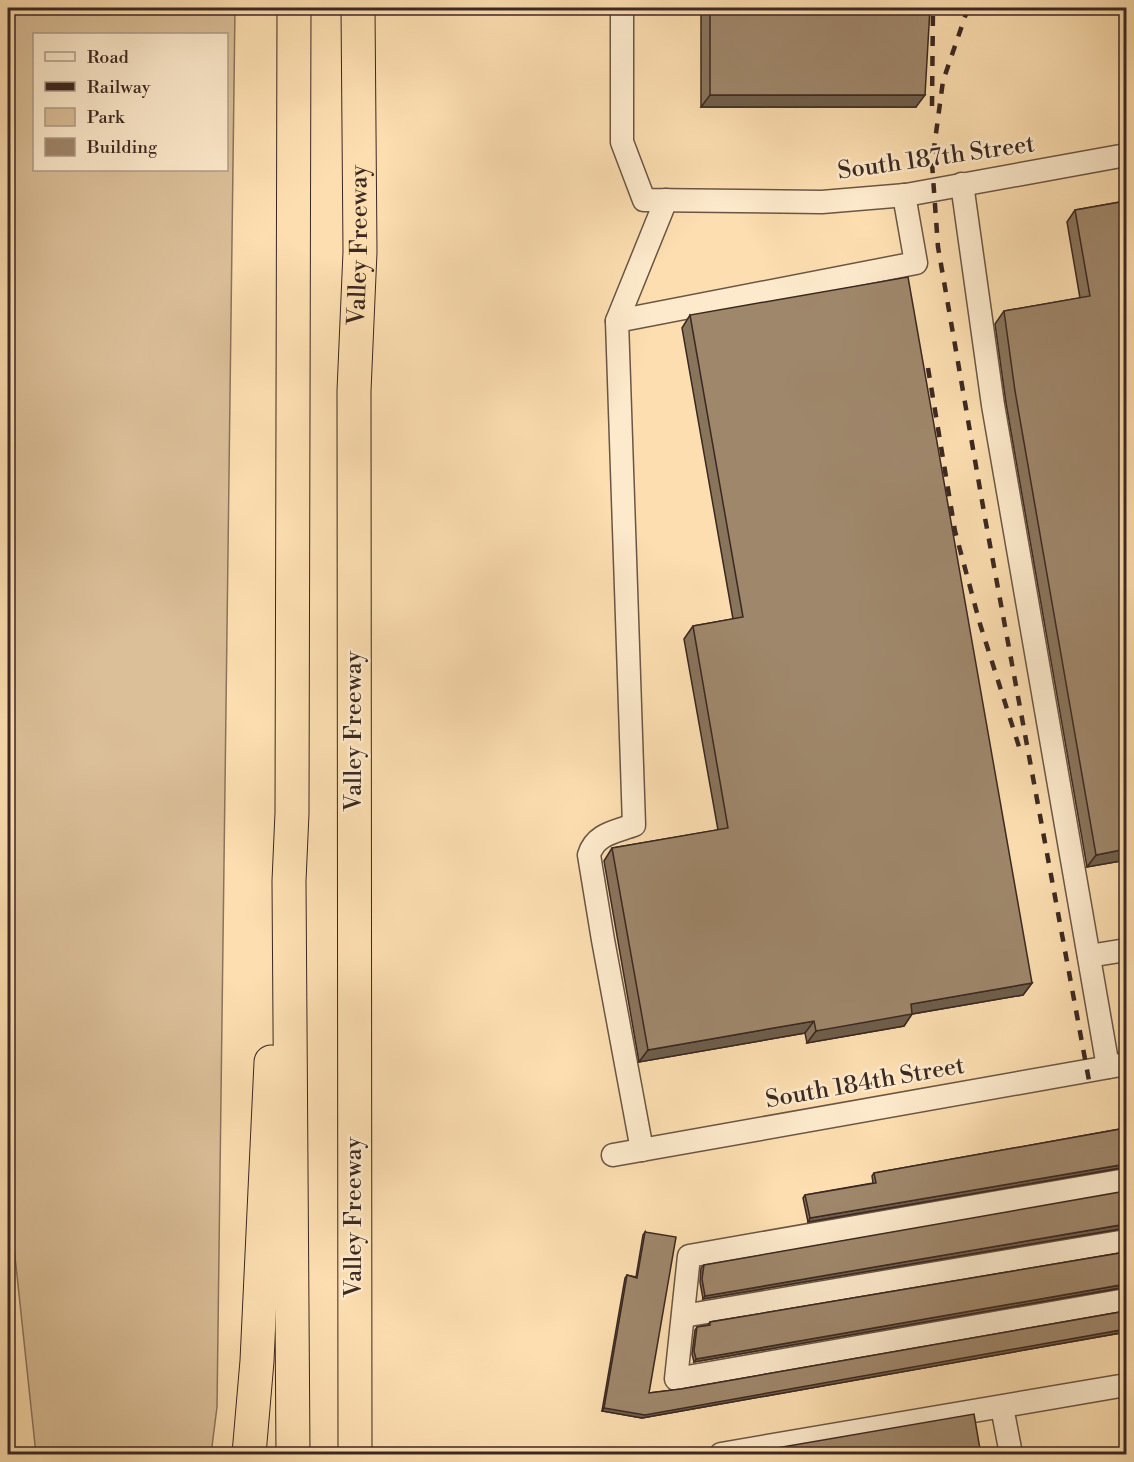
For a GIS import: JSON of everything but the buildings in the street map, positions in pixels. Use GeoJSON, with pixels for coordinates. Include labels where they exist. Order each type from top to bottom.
{"type":"FeatureCollection","features":[{"type":"Feature","properties":{"kind":"highway"},"geometry":{"type":"LineString","coordinates":[[293,1455],[293,1178],[289,881],[292,813],[294,8]]}},
{"type":"Feature","properties":{"kind":"highway"},"geometry":{"type":"LineString","coordinates":[[309,8],[311,1455]]}},
{"type":"Feature","properties":{"kind":"highway","name":"Valley Freeway"},"geometry":{"type":"LineString","coordinates":[[355,1455],[354,391],[360,252],[357,8]]}},
{"type":"Feature","properties":{"kind":"highway"},"geometry":{"type":"LineString","coordinates":[[249,1455],[257,1361],[272,1046],[289,881]]}},
{"type":"Feature","properties":{"kind":"street"},"geometry":{"type":"LineString","coordinates":[[622,8],[622,142],[655,200],[616,321],[634,825],[598,839],[592,845],[589,855],[642,1149]]}},
{"type":"Feature","properties":{"kind":"street","name":"South 187th Street"},"geometry":{"type":"LineString","coordinates":[[655,200],[822,202],[904,195],[1126,155]]}},
{"type":"Feature","properties":{"kind":"street"},"geometry":{"type":"LineString","coordinates":[[962,184],[993,405],[1089,956],[1117,1066]]}},
{"type":"Feature","properties":{"kind":"street"},"geometry":{"type":"LineString","coordinates":[[616,321],[916,263],[904,195]]}},
{"type":"Feature","properties":{"kind":"street"},"geometry":{"type":"LineString","coordinates":[[1089,956],[1126,950]]}},
{"type":"Feature","properties":{"kind":"street","name":"South 184th Street"},"geometry":{"type":"LineString","coordinates":[[613,1155],[1117,1066]]}},
{"type":"Feature","properties":{"kind":"street"},"geometry":{"type":"LineString","coordinates":[[1126,1180],[689,1256],[676,1379],[1126,1300]]}},
{"type":"Feature","properties":{"kind":"street"},"geometry":{"type":"LineString","coordinates":[[683,1316],[1126,1240]]}},
{"type":"Feature","properties":{"kind":"street"},"geometry":{"type":"LineString","coordinates":[[721,1455],[1126,1385]]}},
{"type":"Feature","properties":{"kind":"street"},"geometry":{"type":"LineString","coordinates":[[1002,1407],[1011,1455]]}},
{"type":"Feature","properties":{"kind":"green space"},"geometry":{"type":"Polygon","coordinates":[[[8,8],[235,8],[217,1407],[211,1454],[36,1454],[8,1191],[8,8]]]}},
{"type":"Feature","properties":{"kind":"railway"},"geometry":{"type":"LineString","coordinates":[[932,106],[933,8]]}},
{"type":"Feature","properties":{"kind":"railway"},"geometry":{"type":"LineString","coordinates":[[968,8],[943,81],[932,163],[938,247],[985,518],[1090,1086]]}},
{"type":"Feature","properties":{"kind":"railway"},"geometry":{"type":"LineString","coordinates":[[928,368],[955,531],[980,624],[1021,753]]}}]}
